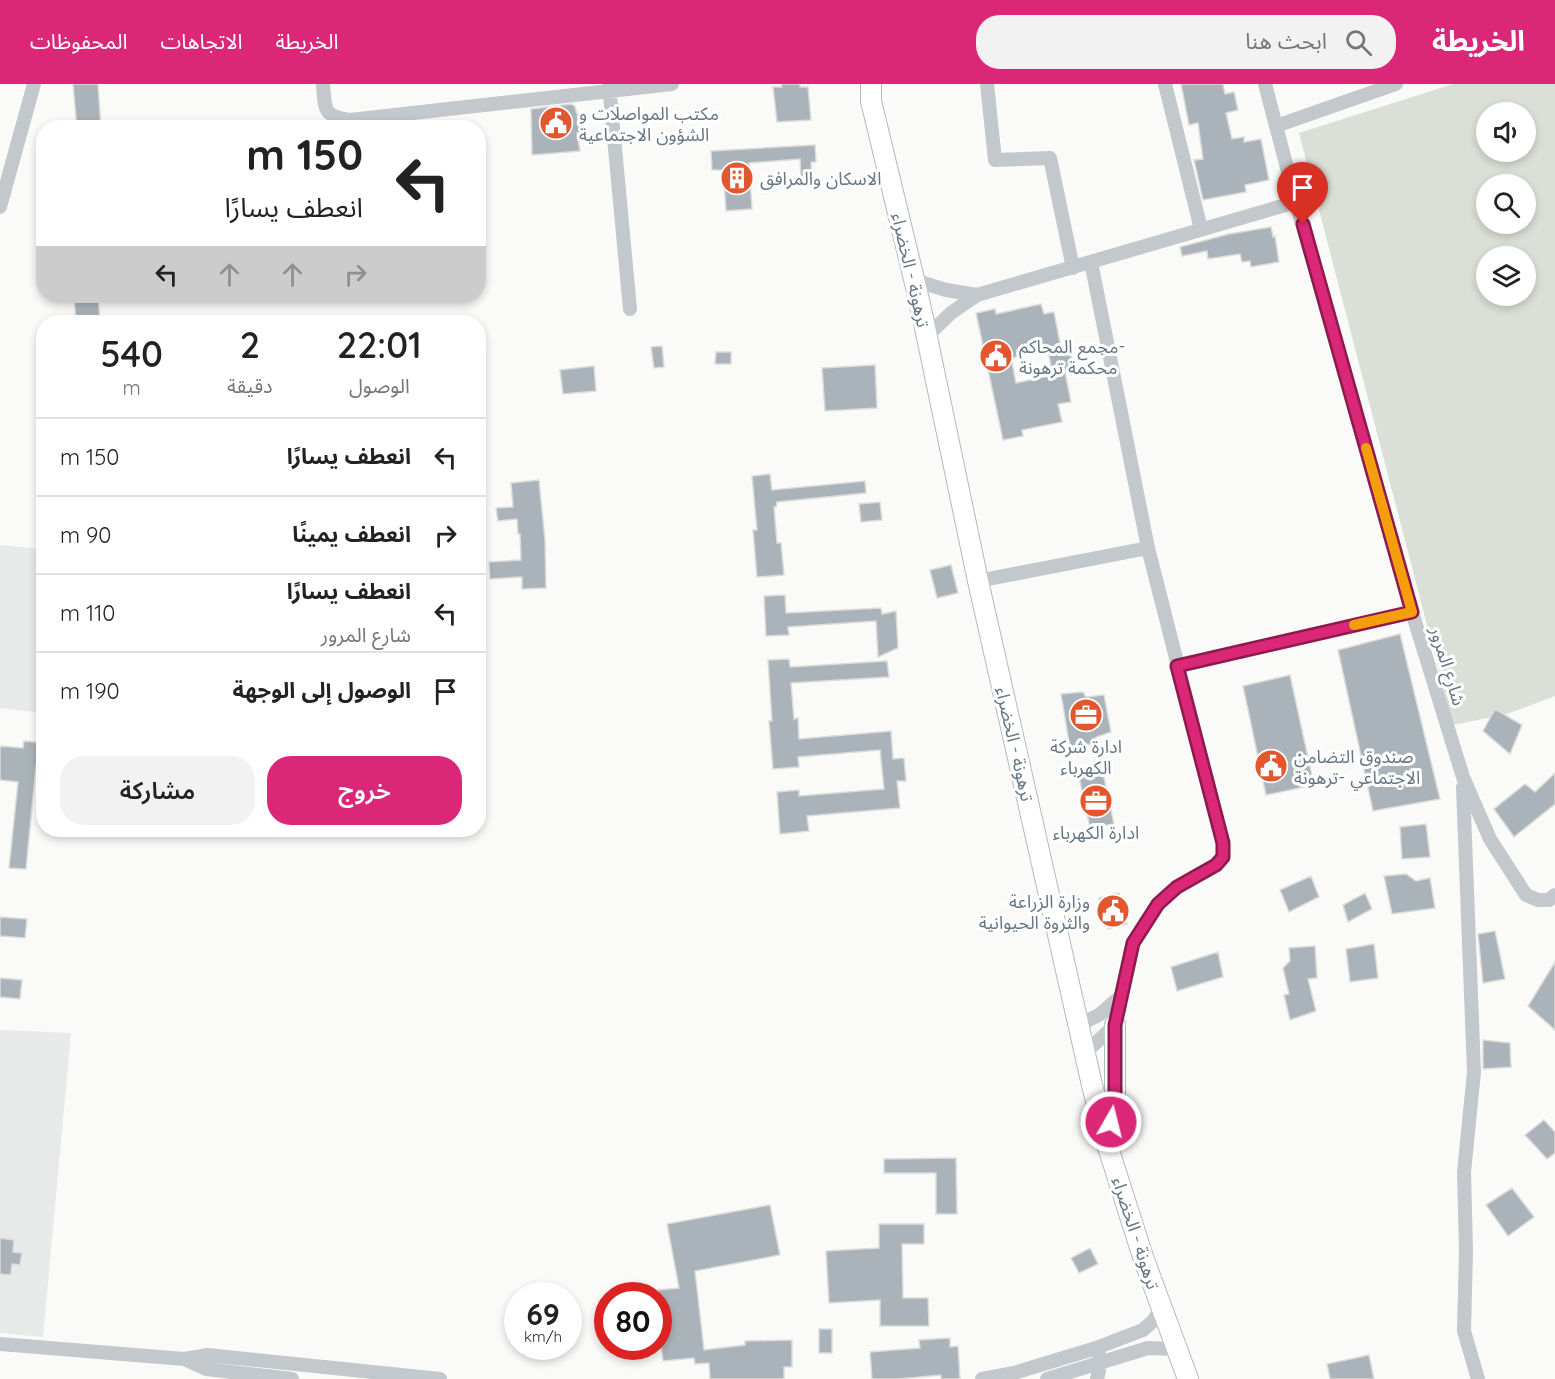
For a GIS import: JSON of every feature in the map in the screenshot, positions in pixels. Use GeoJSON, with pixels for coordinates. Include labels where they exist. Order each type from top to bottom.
{"type":"FeatureCollection","features":[{"type":"Feature","properties":{"kind":"highway","name":"ترهونة - الخضراء"},"geometry":{"type":"LineString","coordinates":[[861,84],[871,93],[914,280],[978,581],[1107,1144],[1143,1257],[1188,1379]]}},
{"type":"Feature","properties":{"kind":"highway"},"geometry":{"type":"LineString","coordinates":[[1107,1144],[1115,1099],[1115,1025]]}},
{"type":"Feature","properties":{"kind":"street"},"geometry":{"type":"LineString","coordinates":[[0,207],[34,84]]}},
{"type":"Feature","properties":{"kind":"street"},"geometry":{"type":"LineString","coordinates":[[323,84],[327,111],[333,118],[350,120],[609,87],[672,84]]}},
{"type":"Feature","properties":{"kind":"street"},"geometry":{"type":"LineString","coordinates":[[987,84],[995,160],[1050,158],[1073,268]]}},
{"type":"Feature","properties":{"kind":"street"},"geometry":{"type":"LineString","coordinates":[[1165,84],[1201,229]]}},
{"type":"Feature","properties":{"kind":"street","name":"شارع المرور"},"geometry":{"type":"LineString","coordinates":[[1265,84],[1412,612],[1463,777],[1490,839],[1526,895],[1538,900],[1548,900],[1555,895]]}},
{"type":"Feature","properties":{"kind":"street"},"geometry":{"type":"LineString","coordinates":[[1276,126],[1392,85]]}},
{"type":"Feature","properties":{"kind":"street"},"geometry":{"type":"LineString","coordinates":[[609,87],[630,309]]}},
{"type":"Feature","properties":{"kind":"street"},"geometry":{"type":"LineString","coordinates":[[926,337],[951,313],[977,295],[1296,202]]}},
{"type":"Feature","properties":{"kind":"street"},"geometry":{"type":"LineString","coordinates":[[1085,1053],[1115,1025],[1133,943],[1158,904],[1177,887],[1216,865],[1223,857],[1223,843],[1148,548],[1091,262]]}},
{"type":"Feature","properties":{"kind":"street"},"geometry":{"type":"LineString","coordinates":[[914,280],[946,290],[977,295]]}},
{"type":"Feature","properties":{"kind":"street"},"geometry":{"type":"LineString","coordinates":[[978,581],[1148,548]]}},
{"type":"Feature","properties":{"kind":"street"},"geometry":{"type":"LineString","coordinates":[[1177,666],[1412,612]]}},
{"type":"Feature","properties":{"kind":"street"},"geometry":{"type":"LineString","coordinates":[[1463,777],[1473,1072],[1464,1172],[1466,1251],[1464,1331],[1478,1379]]}},
{"type":"Feature","properties":{"kind":"street"},"geometry":{"type":"LineString","coordinates":[[1078,1025],[1099,1015],[1121,996]]}},
{"type":"Feature","properties":{"kind":"street"},"geometry":{"type":"LineString","coordinates":[[982,1379],[1014,1373],[1096,1348],[1143,1330],[1154,1320],[1161,1307]]}},
{"type":"Feature","properties":{"kind":"street"},"geometry":{"type":"LineString","coordinates":[[0,1344],[184,1359],[208,1355],[440,1379]]}},
{"type":"Feature","properties":{"kind":"street"},"geometry":{"type":"LineString","coordinates":[[1096,1348],[1101,1362],[1096,1379]]}},
{"type":"Feature","properties":{"kind":"street"},"geometry":{"type":"LineString","coordinates":[[1047,1379],[1149,1348],[1177,1349]]}},
{"type":"Feature","properties":{"kind":"street"},"geometry":{"type":"LineString","coordinates":[[205,1374],[208,1355]]}},
{"type":"Feature","properties":{"kind":"street"},"geometry":{"type":"LineString","coordinates":[[184,1359],[205,1374],[292,1379]]}},
{"type":"Feature","properties":{"kind":"shaded area"},"geometry":{"type":"Polygon","coordinates":[[[1453,84],[1555,84],[1555,696],[1507,714],[1453,725],[1299,133],[1453,84]]]}},
{"type":"Feature","properties":{"kind":"shaded area"},"geometry":{"type":"Polygon","coordinates":[[[0,545],[36,548],[36,712],[0,708],[0,545]]]}},
{"type":"Feature","properties":{"kind":"shaded area"},"geometry":{"type":"Polygon","coordinates":[[[0,1030],[71,1033],[43,1337],[0,1333],[0,1030]]]}},
{"type":"Feature","properties":{"kind":"building"},"geometry":{"type":"Polygon","coordinates":[[[73,84],[98,84],[100,120],[76,120],[73,84]]]}},
{"type":"Feature","properties":{"kind":"building"},"geometry":{"type":"Polygon","coordinates":[[[781,84],[800,84],[800,87],[808,87],[811,120],[777,122],[773,87],[782,87],[781,84]]]}},
{"type":"Feature","properties":{"kind":"building"},"geometry":{"type":"Polygon","coordinates":[[[1181,84],[1223,84],[1225,94],[1234,92],[1238,110],[1226,113],[1232,139],[1244,137],[1244,142],[1261,139],[1269,180],[1245,185],[1246,192],[1203,200],[1194,160],[1203,159],[1198,123],[1189,125],[1181,84]]]}},
{"type":"Feature","properties":{"kind":"building","name":"مكتب المواصلات و الشؤون الاجتماعية"},"geometry":{"type":"Polygon","coordinates":[[[572,104],[577,114],[580,114],[582,131],[577,133],[580,151],[532,155],[531,109],[572,104]]]}},
{"type":"Feature","properties":{"kind":"building","name":"الاسكان والمرافق"},"geometry":{"type":"Polygon","coordinates":[[[815,145],[816,162],[811,162],[812,178],[801,178],[800,159],[749,163],[752,209],[726,211],[723,170],[712,170],[711,151],[815,145]]]}},
{"type":"Feature","properties":{"kind":"building"},"geometry":{"type":"Polygon","coordinates":[[[1271,227],[1273,237],[1275,236],[1279,262],[1251,267],[1250,261],[1242,262],[1240,254],[1208,259],[1207,251],[1182,256],[1180,247],[1229,234],[1271,227]]]}},
{"type":"Feature","properties":{"kind":"building"},"geometry":{"type":"Polygon","coordinates":[[[75,303],[99,303],[99,315],[75,315],[75,303]]]}},
{"type":"Feature","properties":{"kind":"building"},"geometry":{"type":"Polygon","coordinates":[[[1041,304],[1044,314],[1054,312],[1061,348],[1069,346],[1074,371],[1065,372],[1071,402],[1058,404],[1062,422],[1022,430],[1023,436],[1003,440],[976,313],[995,309],[996,314],[1041,304]],[[1048,351],[1011,358],[1016,383],[1053,375],[1048,351]]]}},
{"type":"Feature","properties":{"kind":"building"},"geometry":{"type":"Polygon","coordinates":[[[662,346],[664,367],[654,368],[651,347],[662,346]]]}},
{"type":"Feature","properties":{"kind":"building"},"geometry":{"type":"Polygon","coordinates":[[[716,352],[731,352],[731,364],[715,364],[716,352]]]}},
{"type":"Feature","properties":{"kind":"building"},"geometry":{"type":"Polygon","coordinates":[[[875,365],[877,408],[825,411],[822,368],[875,365]]]}},
{"type":"Feature","properties":{"kind":"building"},"geometry":{"type":"Polygon","coordinates":[[[594,366],[596,391],[563,394],[560,370],[594,366]]]}},
{"type":"Feature","properties":{"kind":"building"},"geometry":{"type":"Polygon","coordinates":[[[770,474],[772,490],[865,481],[866,493],[777,502],[774,507],[777,543],[781,543],[784,575],[757,577],[753,530],[757,530],[752,476],[770,474]]]}},
{"type":"Feature","properties":{"kind":"building"},"geometry":{"type":"Polygon","coordinates":[[[539,480],[545,540],[546,588],[522,589],[522,577],[490,579],[489,562],[521,560],[517,519],[498,521],[496,508],[513,507],[511,483],[539,480]]]}},
{"type":"Feature","properties":{"kind":"building"},"geometry":{"type":"Polygon","coordinates":[[[880,502],[882,520],[861,522],[859,504],[880,502]]]}},
{"type":"Feature","properties":{"kind":"building"},"geometry":{"type":"Polygon","coordinates":[[[951,565],[958,593],[937,598],[930,570],[951,565]]]}},
{"type":"Feature","properties":{"kind":"building"},"geometry":{"type":"Polygon","coordinates":[[[785,595],[786,613],[881,608],[882,614],[896,611],[898,648],[878,657],[876,621],[788,627],[789,635],[766,636],[764,596],[785,595]]]}},
{"type":"Feature","properties":{"kind":"building"},"geometry":{"type":"Polygon","coordinates":[[[1400,634],[1440,799],[1373,811],[1338,650],[1400,634]]]}},
{"type":"Feature","properties":{"kind":"building"},"geometry":{"type":"Polygon","coordinates":[[[789,659],[790,667],[887,661],[889,677],[791,683],[794,719],[798,718],[799,739],[891,731],[893,759],[904,758],[906,781],[897,781],[900,808],[807,816],[809,831],[780,834],[777,792],[799,790],[799,796],[884,789],[880,750],[798,757],[799,767],[773,769],[768,660],[789,659]]]}},
{"type":"Feature","properties":{"kind":"building"},"geometry":{"type":"Polygon","coordinates":[[[1290,675],[1314,785],[1266,795],[1243,686],[1290,675]]]}},
{"type":"Feature","properties":{"kind":"building","name":"ادارة شركة الكهرباء"},"geometry":{"type":"Polygon","coordinates":[[[1083,692],[1086,697],[1104,695],[1111,732],[1096,737],[1096,743],[1070,748],[1061,694],[1083,692]]]}},
{"type":"Feature","properties":{"kind":"building"},"geometry":{"type":"Polygon","coordinates":[[[1495,709],[1522,725],[1510,754],[1483,731],[1495,709]]]}},
{"type":"Feature","properties":{"kind":"building"},"geometry":{"type":"Polygon","coordinates":[[[24,741],[36,742],[36,766],[26,869],[9,868],[18,782],[0,780],[0,746],[23,748],[24,741]]]}},
{"type":"Feature","properties":{"kind":"building","name":"ادارة الكهرباء"},"geometry":{"type":"Polygon","coordinates":[[[1103,773],[1114,824],[1090,828],[1079,777],[1103,773]]]}},
{"type":"Feature","properties":{"kind":"building"},"geometry":{"type":"Polygon","coordinates":[[[1555,773],[1555,804],[1514,837],[1494,809],[1525,784],[1535,792],[1555,773]]]}},
{"type":"Feature","properties":{"kind":"building"},"geometry":{"type":"Polygon","coordinates":[[[1426,824],[1430,857],[1402,859],[1400,827],[1426,824]]]}},
{"type":"Feature","properties":{"kind":"building"},"geometry":{"type":"Polygon","coordinates":[[[1406,874],[1416,881],[1430,878],[1435,908],[1392,914],[1384,876],[1406,874]]]}},
{"type":"Feature","properties":{"kind":"building"},"geometry":{"type":"Polygon","coordinates":[[[1311,876],[1319,897],[1289,912],[1280,890],[1311,876]]]}},
{"type":"Feature","properties":{"kind":"building","name":"وزارة الزراعة والثروة الحيوانية"},"geometry":{"type":"Polygon","coordinates":[[[1119,893],[1127,924],[1108,929],[1099,898],[1119,893]]]}},
{"type":"Feature","properties":{"kind":"building"},"geometry":{"type":"Polygon","coordinates":[[[1365,893],[1372,909],[1348,922],[1343,905],[1365,893]]]}},
{"type":"Feature","properties":{"kind":"building"},"geometry":{"type":"Polygon","coordinates":[[[0,917],[27,919],[25,938],[0,936],[0,917]]]}},
{"type":"Feature","properties":{"kind":"building"},"geometry":{"type":"Polygon","coordinates":[[[1495,931],[1505,979],[1483,983],[1478,934],[1495,931]]]}},
{"type":"Feature","properties":{"kind":"building"},"geometry":{"type":"Polygon","coordinates":[[[1374,944],[1378,978],[1350,982],[1346,949],[1374,944]]]}},
{"type":"Feature","properties":{"kind":"building"},"geometry":{"type":"Polygon","coordinates":[[[1315,946],[1317,978],[1308,979],[1316,1011],[1290,1020],[1284,995],[1289,994],[1283,968],[1290,961],[1289,948],[1315,946]]]}},
{"type":"Feature","properties":{"kind":"building"},"geometry":{"type":"Polygon","coordinates":[[[1218,952],[1223,977],[1177,991],[1171,967],[1218,952]]]}},
{"type":"Feature","properties":{"kind":"building"},"geometry":{"type":"Polygon","coordinates":[[[1555,962],[1555,1030],[1528,1006],[1555,962]]]}},
{"type":"Feature","properties":{"kind":"building"},"geometry":{"type":"Polygon","coordinates":[[[0,978],[22,980],[20,999],[0,997],[0,978]]]}},
{"type":"Feature","properties":{"kind":"building"},"geometry":{"type":"Polygon","coordinates":[[[1483,1040],[1510,1043],[1511,1067],[1483,1069],[1483,1040]]]}},
{"type":"Feature","properties":{"kind":"building"},"geometry":{"type":"Polygon","coordinates":[[[1544,1120],[1555,1132],[1555,1153],[1547,1159],[1525,1135],[1544,1120]]]}},
{"type":"Feature","properties":{"kind":"building"},"geometry":{"type":"Polygon","coordinates":[[[956,1158],[957,1214],[936,1214],[936,1173],[884,1173],[884,1159],[956,1158]]]}},
{"type":"Feature","properties":{"kind":"building"},"geometry":{"type":"Polygon","coordinates":[[[1512,1188],[1534,1217],[1508,1236],[1486,1205],[1512,1188]]]}},
{"type":"Feature","properties":{"kind":"building"},"geometry":{"type":"Polygon","coordinates":[[[770,1205],[780,1255],[695,1271],[704,1350],[745,1345],[745,1341],[792,1340],[792,1367],[784,1367],[784,1379],[710,1379],[709,1363],[695,1364],[694,1358],[663,1361],[672,1360],[672,1289],[679,1288],[667,1224],[770,1205]]]}},
{"type":"Feature","properties":{"kind":"building"},"geometry":{"type":"Polygon","coordinates":[[[879,1224],[924,1224],[924,1244],[902,1244],[903,1298],[928,1298],[929,1326],[880,1326],[880,1300],[829,1303],[826,1251],[879,1248],[879,1224]]]}},
{"type":"Feature","properties":{"kind":"building"},"geometry":{"type":"Polygon","coordinates":[[[0,1238],[14,1240],[13,1252],[22,1253],[20,1265],[12,1264],[11,1275],[0,1274],[0,1238]]]}},
{"type":"Feature","properties":{"kind":"building"},"geometry":{"type":"Polygon","coordinates":[[[1090,1248],[1098,1264],[1079,1273],[1071,1258],[1090,1248]]]}},
{"type":"Feature","properties":{"kind":"building"},"geometry":{"type":"Polygon","coordinates":[[[819,1329],[832,1329],[832,1353],[819,1353],[819,1329]]]}},
{"type":"Feature","properties":{"kind":"building"},"geometry":{"type":"Polygon","coordinates":[[[950,1338],[950,1347],[958,1346],[960,1379],[941,1379],[941,1375],[872,1379],[870,1352],[920,1348],[919,1340],[950,1338]]]}},
{"type":"Feature","properties":{"kind":"building"},"geometry":{"type":"Polygon","coordinates":[[[1369,1355],[1374,1379],[1330,1379],[1327,1364],[1369,1355]]]}},
{"type":"Feature","properties":{"kind":"slow traffic"},"geometry":{"type":"LineString","coordinates":[[1354,625],[1412,612],[1366,448]]}},
{"type":"Feature","properties":{"kind":"place","name":"مكتب المواصلات و الشؤون الاجتماعية"},"geometry":{"type":"Point","coordinates":[556,123]}},
{"type":"Feature","properties":{"kind":"place","name":"الاسكان والمرافق"},"geometry":{"type":"Point","coordinates":[737,178]}},
{"type":"Feature","properties":{"kind":"place","name":"مجمع المحاكم- محكمة ترهونة"},"geometry":{"type":"Point","coordinates":[996,356]}},
{"type":"Feature","properties":{"kind":"place","name":"ادارة شركة الكهرباء"},"geometry":{"type":"Point","coordinates":[1086,715]}},
{"type":"Feature","properties":{"kind":"place","name":"صندوق التضامن الاجتماعي -ترهونة"},"geometry":{"type":"Point","coordinates":[1271,766]}},
{"type":"Feature","properties":{"kind":"place","name":"ادارة الكهرباء"},"geometry":{"type":"Point","coordinates":[1096,801]}},
{"type":"Feature","properties":{"kind":"place","name":"وزارة الزراعة والثروة الحيوانية"},"geometry":{"type":"Point","coordinates":[1113,911]}},
{"type":"Feature","properties":{"kind":"route"},"geometry":{"type":"LineString","coordinates":[[1111,1122],[1115,1099],[1115,1025],[1133,943],[1158,904],[1177,887],[1198,877],[1216,865],[1223,857],[1223,843],[1177,666],[1412,612],[1303,224]]}}]}
